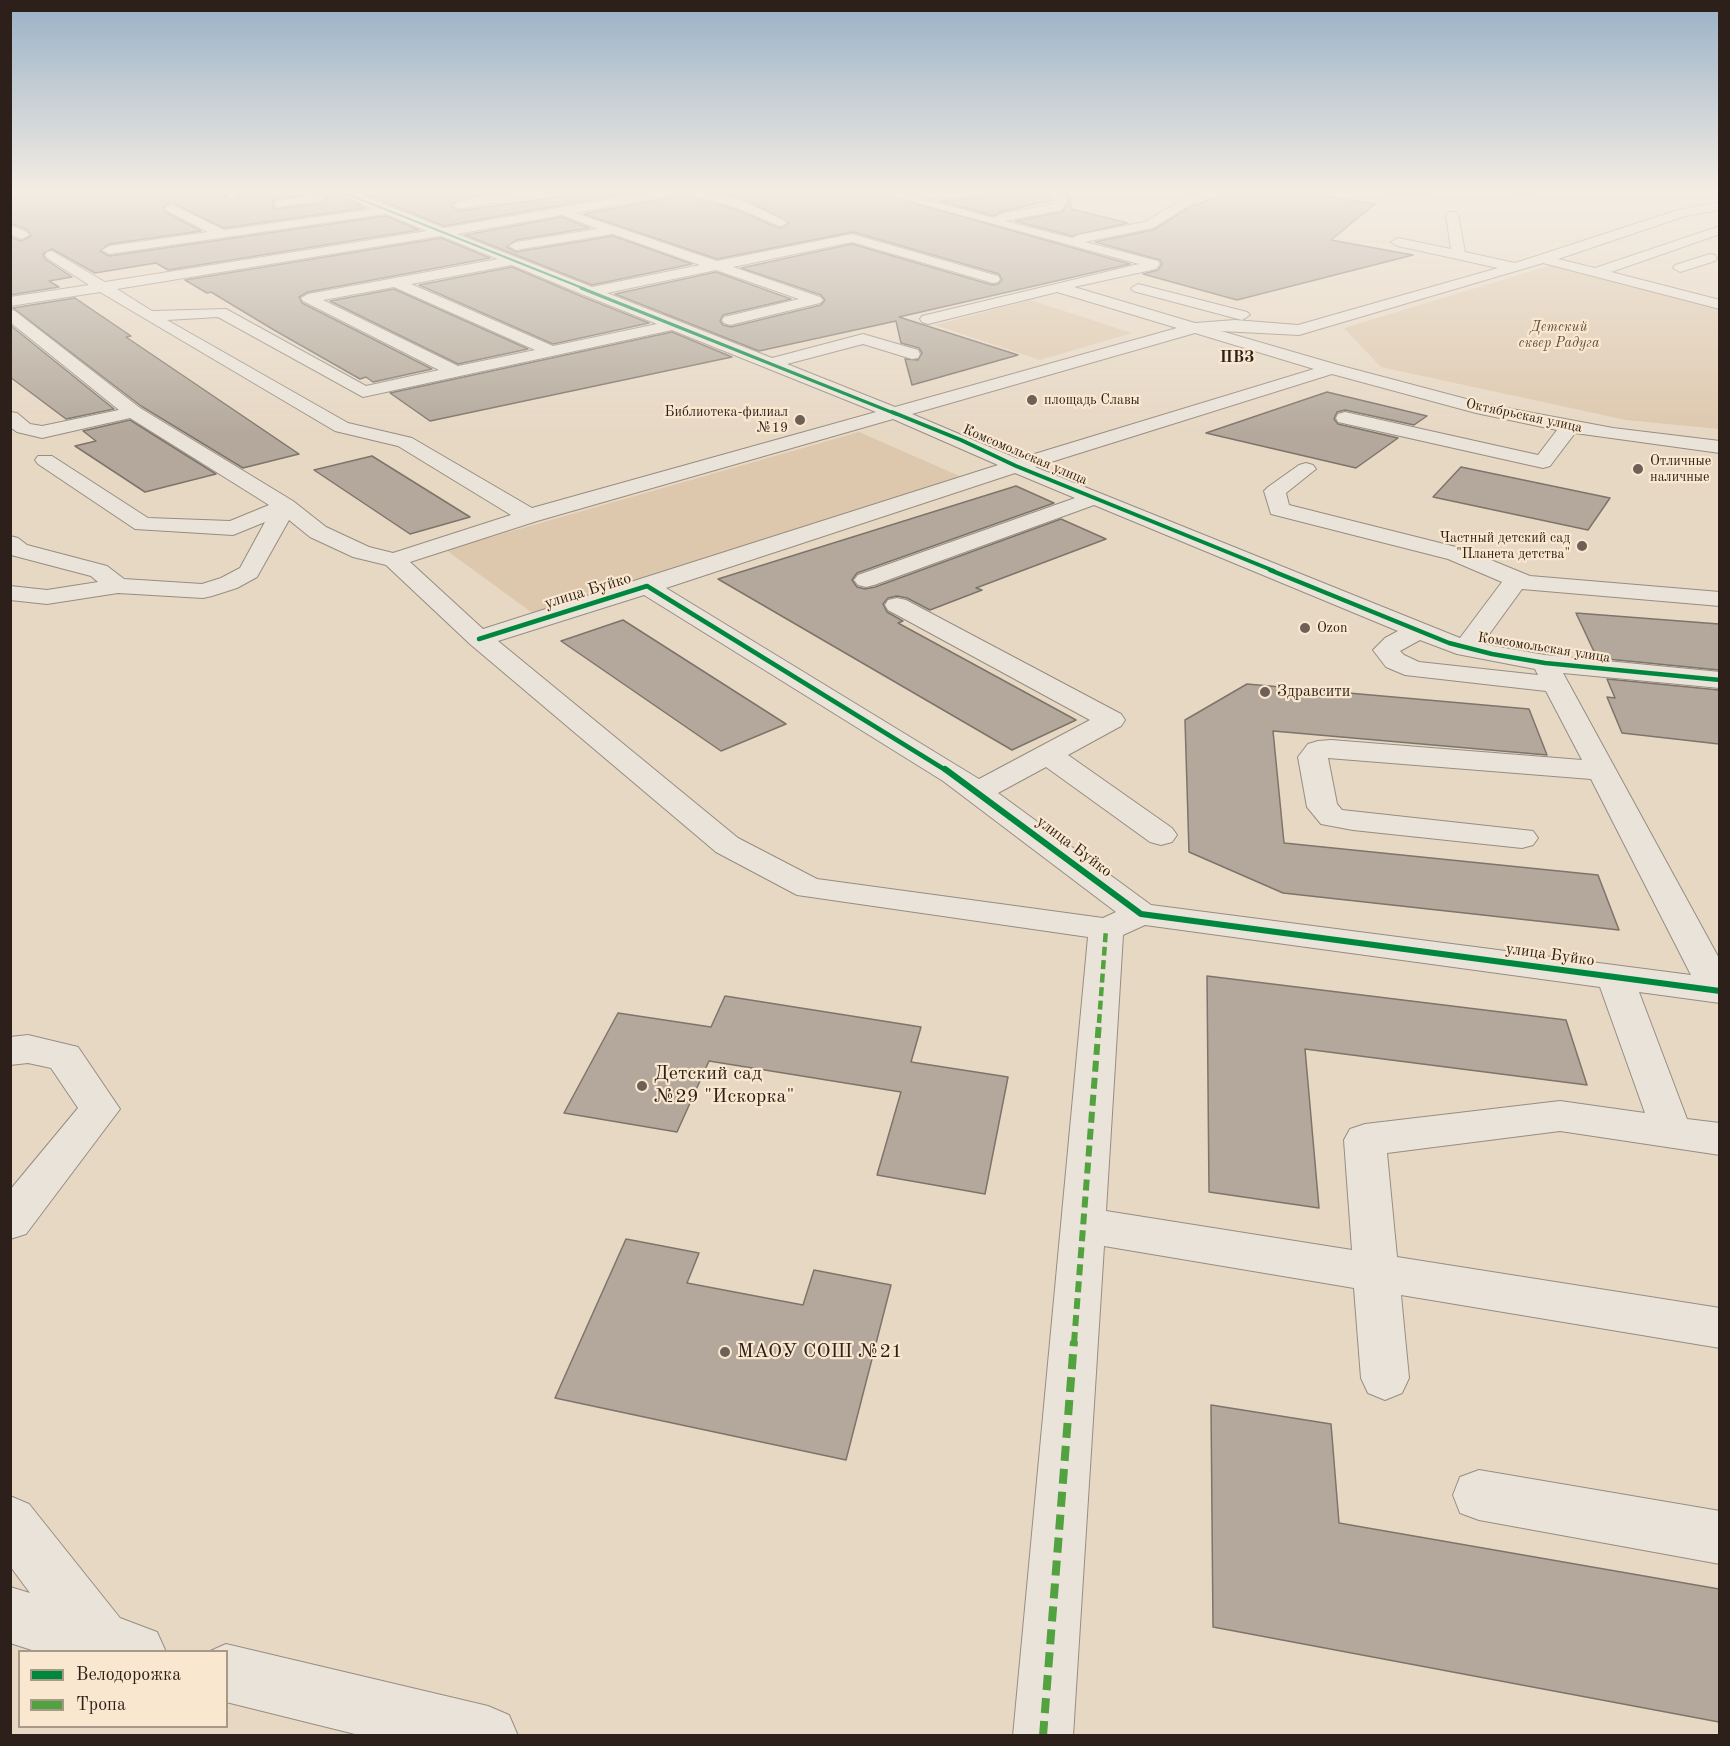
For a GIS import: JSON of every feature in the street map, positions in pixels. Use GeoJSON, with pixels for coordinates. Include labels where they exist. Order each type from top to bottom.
{"type":"FeatureCollection","features":[{"type":"Feature","properties":{"kind":"street"},"geometry":{"type":"LineString","coordinates":[[77,271],[149,316],[342,427],[405,442],[529,516]]}},
{"type":"Feature","properties":{"kind":"street"},"geometry":{"type":"LineString","coordinates":[[10,302],[198,271]]}},
{"type":"Feature","properties":{"kind":"street"},"geometry":{"type":"LineString","coordinates":[[439,271],[308,298],[456,372]]}},
{"type":"Feature","properties":{"kind":"street","name":"Комсомольская улица"},"geometry":{"type":"LineString","coordinates":[[548,271],[589,292],[961,440],[1016,466],[1418,632],[1552,674],[1719,680]]}},
{"type":"Feature","properties":{"kind":"street"},"geometry":{"type":"LineString","coordinates":[[589,292],[692,271]]}},
{"type":"Feature","properties":{"kind":"street"},"geometry":{"type":"LineString","coordinates":[[730,320],[815,300],[734,271]]}},
{"type":"Feature","properties":{"kind":"street"},"geometry":{"type":"LineString","coordinates":[[970,271],[1040,291]]}},
{"type":"Feature","properties":{"kind":"street"},"geometry":{"type":"LineString","coordinates":[[928,319],[1128,271]]}},
{"type":"Feature","properties":{"kind":"street"},"geometry":{"type":"LineString","coordinates":[[394,561],[529,516],[1196,328],[1235,325],[1299,330],[1500,271]]}},
{"type":"Feature","properties":{"kind":"street"},"geometry":{"type":"LineString","coordinates":[[1588,271],[1719,305]]}},
{"type":"Feature","properties":{"kind":"street"},"geometry":{"type":"LineString","coordinates":[[1594,273],[1598,271]]}},
{"type":"Feature","properties":{"kind":"street"},"geometry":{"type":"LineString","coordinates":[[648,586],[1016,466],[1332,369],[1324,347],[1299,330],[1100,278]]}},
{"type":"Feature","properties":{"kind":"street"},"geometry":{"type":"LineString","coordinates":[[395,282],[551,351]]}},
{"type":"Feature","properties":{"kind":"street","name":"Октябрьская улица"},"geometry":{"type":"LineString","coordinates":[[1057,287],[1332,369],[1483,409],[1570,427],[1719,447]]}},
{"type":"Feature","properties":{"kind":"street"},"geometry":{"type":"LineString","coordinates":[[149,316],[221,312],[363,392],[672,325]]}},
{"type":"Feature","properties":{"kind":"street"},"geometry":{"type":"LineString","coordinates":[[10,314],[133,412],[285,506],[318,532],[361,552],[394,561],[478,639],[727,845],[809,888],[1124,921],[1083,1225],[1043,1736]]}},
{"type":"Feature","properties":{"kind":"street"},"geometry":{"type":"LineString","coordinates":[[769,364],[863,339],[912,354]]}},
{"type":"Feature","properties":{"kind":"street"},"geometry":{"type":"LineString","coordinates":[[10,417],[24,428],[42,432],[133,412]]}},
{"type":"Feature","properties":{"kind":"street"},"geometry":{"type":"LineString","coordinates":[[1345,418],[1543,462],[1570,427]]}},
{"type":"Feature","properties":{"kind":"street"},"geometry":{"type":"LineString","coordinates":[[45,460],[143,524],[233,528],[285,506]]}},
{"type":"Feature","properties":{"kind":"street"},"geometry":{"type":"LineString","coordinates":[[1306,469],[1275,490],[1279,509],[1456,554],[1516,580],[1551,587],[1719,599]]}},
{"type":"Feature","properties":{"kind":"street"},"geometry":{"type":"LineString","coordinates":[[866,580],[1094,498]]}},
{"type":"Feature","properties":{"kind":"street"},"geometry":{"type":"LineString","coordinates":[[10,593],[46,597],[118,586],[203,591],[229,583],[249,572],[285,506]]}},
{"type":"Feature","properties":{"kind":"street"},"geometry":{"type":"LineString","coordinates":[[10,543],[20,550],[99,571],[118,586]]}},
{"type":"Feature","properties":{"kind":"street"},"geometry":{"type":"LineString","coordinates":[[1466,648],[1516,580]]}},
{"type":"Feature","properties":{"kind":"street","name":"улица Буйко"},"geometry":{"type":"LineString","coordinates":[[478,639],[648,586],[954,775],[977,792],[1124,921],[1719,991]]}},
{"type":"Feature","properties":{"kind":"street"},"geometry":{"type":"LineString","coordinates":[[897,605],[1111,720],[977,792]]}},
{"type":"Feature","properties":{"kind":"street"},"geometry":{"type":"LineString","coordinates":[[1418,632],[1394,643],[1386,650],[1395,661],[1414,669],[1552,674],[1719,991]]}},
{"type":"Feature","properties":{"kind":"street"},"geometry":{"type":"LineString","coordinates":[[1522,838],[1332,817],[1322,807],[1313,757],[1318,750],[1331,749],[1602,771]]}},
{"type":"Feature","properties":{"kind":"street"},"geometry":{"type":"LineString","coordinates":[[1047,754],[1161,835]]}},
{"type":"Feature","properties":{"kind":"street"},"geometry":{"type":"LineString","coordinates":[[1616,978],[1672,1132]]}},
{"type":"Feature","properties":{"kind":"street"},"geometry":{"type":"LineString","coordinates":[[10,1052],[28,1049],[64,1057],[100,1109],[10,1222]]}},
{"type":"Feature","properties":{"kind":"street"},"geometry":{"type":"LineString","coordinates":[[1384,1378],[1365,1140],[1560,1116],[1719,1138]]}},
{"type":"Feature","properties":{"kind":"street"},"geometry":{"type":"LineString","coordinates":[[1083,1225],[1719,1328]]}},
{"type":"Feature","properties":{"kind":"street"},"geometry":{"type":"LineString","coordinates":[[1479,1496],[1719,1538]]}},
{"type":"Feature","properties":{"kind":"street"},"geometry":{"type":"LineString","coordinates":[[10,1522],[120,1648]]}},
{"type":"Feature","properties":{"kind":"street"},"geometry":{"type":"LineString","coordinates":[[10,1615],[120,1648]]}},
{"type":"Feature","properties":{"kind":"street"},"geometry":{"type":"LineString","coordinates":[[228,1673],[488,1736]]}},
{"type":"Feature","properties":{"kind":"green space","name":"Детский сквер Радуга"},"geometry":{"type":"Polygon","coordinates":[[[1530,271],[1584,271],[1719,306],[1719,429],[1626,420],[1381,367],[1344,328],[1530,271]]]}},
{"type":"Feature","properties":{"kind":"green space"},"geometry":{"type":"Polygon","coordinates":[[[1030,300],[1132,333],[1040,360],[935,325],[1030,300]]]}},
{"type":"Feature","properties":{"kind":"green space"},"geometry":{"type":"Polygon","coordinates":[[[859,432],[964,478],[542,620],[446,550],[859,432]]]}},
{"type":"Feature","properties":{"kind":"building"},"geometry":{"type":"Polygon","coordinates":[[[10,271],[64,271],[72,277],[49,281],[59,287],[10,295],[10,271]]]}},
{"type":"Feature","properties":{"kind":"building"},"geometry":{"type":"Polygon","coordinates":[[[237,271],[418,271],[308,292],[299,297],[302,303],[432,369],[373,382],[366,377],[360,379],[211,292],[207,293],[185,280],[237,271]]]}},
{"type":"Feature","properties":{"kind":"building"},"geometry":{"type":"Polygon","coordinates":[[[489,271],[523,271],[649,323],[553,344],[419,285],[489,271]]]}},
{"type":"Feature","properties":{"kind":"building"},"geometry":{"type":"Polygon","coordinates":[[[558,271],[656,271],[592,285],[558,271]]]}},
{"type":"Feature","properties":{"kind":"building"},"geometry":{"type":"Polygon","coordinates":[[[751,271],[946,271],[992,285],[1002,280],[999,274],[990,271],[1097,271],[899,317],[1018,355],[912,385],[905,359],[918,360],[922,353],[919,348],[901,343],[896,321],[759,351],[615,294],[716,272],[791,299],[723,315],[720,321],[723,325],[731,327],[821,305],[825,300],[821,295],[751,271]]]}},
{"type":"Feature","properties":{"kind":"building"},"geometry":{"type":"Polygon","coordinates":[[[1152,271],[1349,271],[1237,300],[1143,274],[1152,271]]]}},
{"type":"Feature","properties":{"kind":"building"},"geometry":{"type":"Polygon","coordinates":[[[394,289],[528,349],[458,364],[330,301],[394,289]]]}},
{"type":"Feature","properties":{"kind":"building"},"geometry":{"type":"Polygon","coordinates":[[[75,298],[131,336],[126,337],[299,454],[243,468],[141,406],[13,308],[75,298]]]}},
{"type":"Feature","properties":{"kind":"building"},"geometry":{"type":"Polygon","coordinates":[[[10,325],[114,409],[66,419],[10,377],[10,325]]]}},
{"type":"Feature","properties":{"kind":"building"},"geometry":{"type":"Polygon","coordinates":[[[672,332],[732,357],[430,421],[390,393],[672,332]]]}},
{"type":"Feature","properties":{"kind":"building"},"geometry":{"type":"Polygon","coordinates":[[[1327,392],[1427,416],[1414,425],[1345,410],[1337,412],[1334,419],[1338,424],[1398,438],[1356,468],[1206,433],[1327,392]]]}},
{"type":"Feature","properties":{"kind":"building"},"geometry":{"type":"Polygon","coordinates":[[[130,420],[216,474],[145,492],[75,446],[96,441],[83,431],[130,420]]]}},
{"type":"Feature","properties":{"kind":"building"},"geometry":{"type":"Polygon","coordinates":[[[372,456],[470,517],[410,534],[314,470],[372,456]]]}},
{"type":"Feature","properties":{"kind":"building"},"geometry":{"type":"Polygon","coordinates":[[[1461,467],[1610,498],[1588,530],[1433,497],[1461,467]]]}},
{"type":"Feature","properties":{"kind":"building"},"geometry":{"type":"Polygon","coordinates":[[[1016,486],[1054,503],[857,573],[852,580],[857,587],[865,589],[875,587],[1061,519],[1106,539],[976,588],[982,590],[930,610],[907,598],[897,596],[888,598],[883,604],[887,612],[903,621],[898,623],[1076,720],[1012,750],[718,579],[1016,486]]]}},
{"type":"Feature","properties":{"kind":"building"},"geometry":{"type":"Polygon","coordinates":[[[1576,613],[1719,624],[1719,670],[1597,658],[1576,613]]]}},
{"type":"Feature","properties":{"kind":"building"},"geometry":{"type":"Polygon","coordinates":[[[623,620],[786,724],[721,751],[561,641],[623,620]]]}},
{"type":"Feature","properties":{"kind":"building"},"geometry":{"type":"Polygon","coordinates":[[[1607,679],[1719,690],[1719,744],[1622,733],[1607,697],[1615,698],[1607,679]]]}},
{"type":"Feature","properties":{"kind":"building"},"geometry":{"type":"Polygon","coordinates":[[[1247,684],[1529,709],[1547,755],[1273,731],[1284,843],[1598,875],[1619,930],[1283,893],[1189,852],[1185,720],[1247,684]]]}},
{"type":"Feature","properties":{"kind":"building"},"geometry":{"type":"Polygon","coordinates":[[[1207,976],[1566,1020],[1587,1085],[1305,1049],[1319,1208],[1209,1192],[1207,976]]]}},
{"type":"Feature","properties":{"kind":"building"},"geometry":{"type":"Polygon","coordinates":[[[725,996],[921,1027],[911,1062],[1008,1077],[985,1194],[877,1175],[901,1092],[709,1061],[677,1132],[564,1113],[618,1013],[711,1027],[725,996]]]}},
{"type":"Feature","properties":{"kind":"building","name":"МАОУ СОШ №21"},"geometry":{"type":"Polygon","coordinates":[[[626,1239],[699,1253],[687,1283],[803,1305],[814,1270],[891,1285],[846,1460],[555,1398],[626,1239]]]}},
{"type":"Feature","properties":{"kind":"building"},"geometry":{"type":"Polygon","coordinates":[[[1211,1405],[1331,1424],[1339,1523],[1719,1589],[1719,1722],[1213,1627],[1211,1405]]]}},
{"type":"Feature","properties":{"kind":"marked path"},"geometry":{"type":"LineString","coordinates":[[1043,1736],[1106,929]]}},
{"type":"Feature","properties":{"kind":"cycle path"},"geometry":{"type":"LineString","coordinates":[[540,271],[961,440],[1016,466],[1449,643],[1492,654],[1545,663],[1720,680]]}},
{"type":"Feature","properties":{"kind":"cycle path"},"geometry":{"type":"LineString","coordinates":[[479,639],[647,586],[954,775],[1141,914],[1720,991]]}},
{"type":"Feature","properties":{"kind":"place","name":"площадь Славы"},"geometry":{"type":"Point","coordinates":[1032,400]}},
{"type":"Feature","properties":{"kind":"place","name":"Библиотека-филиал №19"},"geometry":{"type":"Point","coordinates":[800,420]}},
{"type":"Feature","properties":{"kind":"place","name":"Отличные наличные"},"geometry":{"type":"Point","coordinates":[1638,469]}},
{"type":"Feature","properties":{"kind":"place","name":"Частный детский сад \"Планета детства\""},"geometry":{"type":"Point","coordinates":[1582,546]}},
{"type":"Feature","properties":{"kind":"place","name":"Ozon"},"geometry":{"type":"Point","coordinates":[1305,628]}},
{"type":"Feature","properties":{"kind":"place","name":"Здравсити"},"geometry":{"type":"Point","coordinates":[1265,692]}},
{"type":"Feature","properties":{"kind":"place","name":"Детский сад №29 \"Искорка\""},"geometry":{"type":"Point","coordinates":[642,1086]}},
{"type":"Feature","properties":{"kind":"place","name":"МАОУ СОШ №21"},"geometry":{"type":"Point","coordinates":[725,1352]}},
{"type":"Feature","properties":{"kind":"district","name":"ПВЗ"},"geometry":{"type":"Point","coordinates":[1237,358]}}]}
